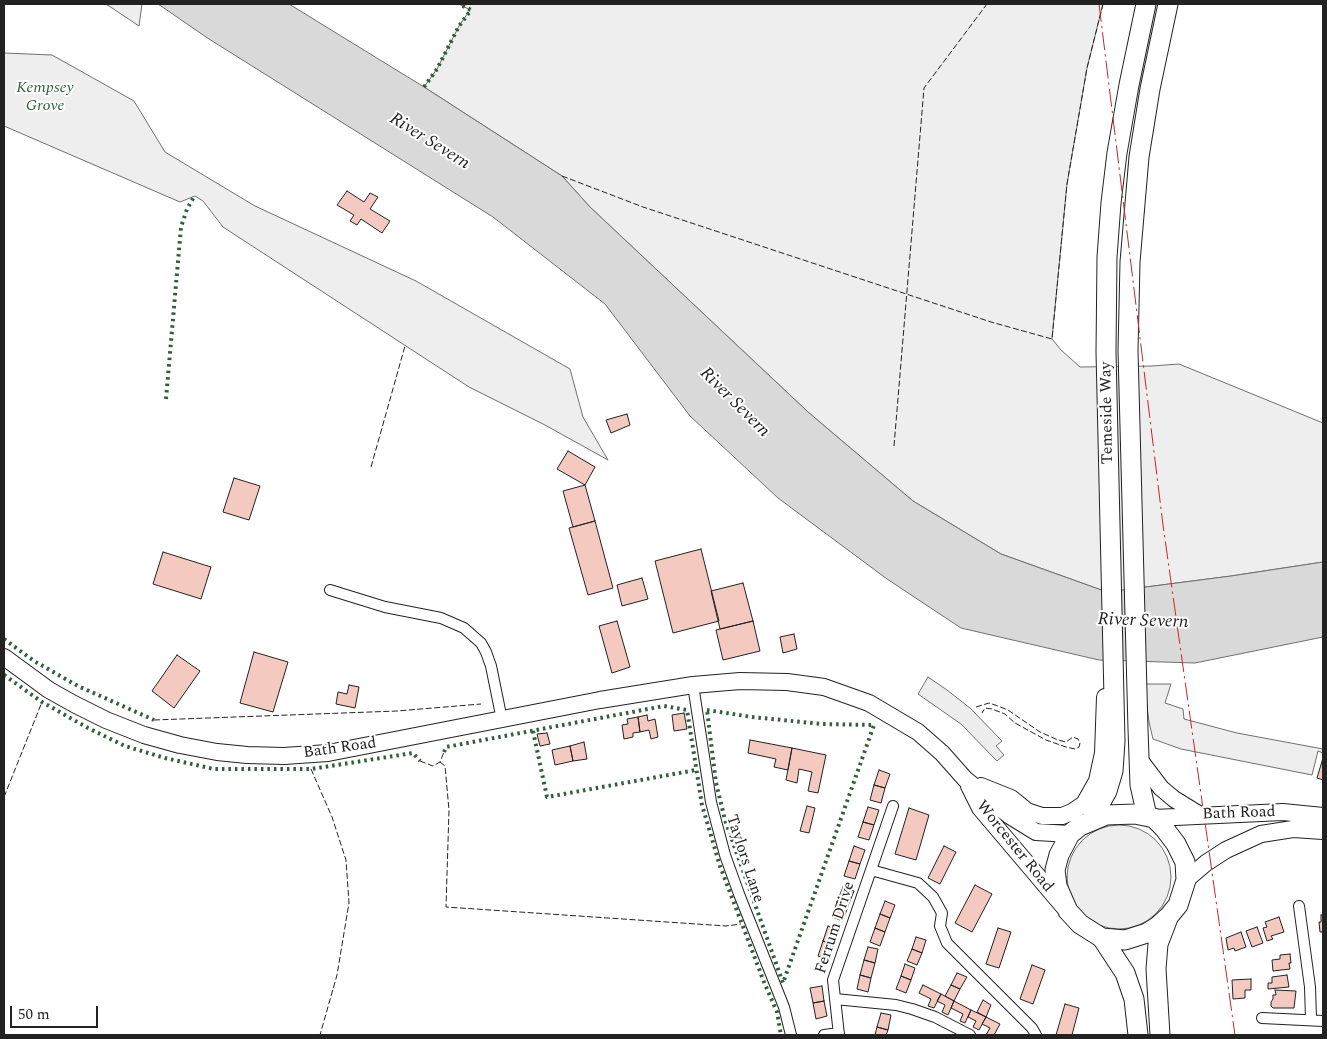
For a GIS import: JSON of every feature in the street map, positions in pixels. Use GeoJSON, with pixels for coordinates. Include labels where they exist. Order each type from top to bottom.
{"type":"FeatureCollection","features":[{"type":"Feature","properties":{"kind":"highway","name":"Temeside Way"},"geometry":{"type":"LineString","coordinates":[[1091,820],[1107,791],[1113,771],[1115,741],[1110,712],[1113,636],[1106,352],[1107,257],[1111,202],[1128,85],[1146,4]]}},
{"type":"Feature","properties":{"kind":"highway","name":"Temeside Way"},"geometry":{"type":"LineString","coordinates":[[1150,817],[1140,785],[1128,352],[1130,262],[1139,157],[1150,89],[1168,4]]}},
{"type":"Feature","properties":{"kind":"highway"},"geometry":{"type":"LineString","coordinates":[[1102,938],[1120,940],[1147,933],[1169,916],[1178,905],[1186,880],[1185,862],[1176,844],[1164,828],[1150,817],[1135,814],[1106,816],[1091,820],[1080,826],[1070,834],[1059,855],[1055,870],[1057,886],[1068,911],[1080,924],[1102,938],[1125,973],[1134,999],[1138,1035]]}},
{"type":"Feature","properties":{"kind":"highway"},"geometry":{"type":"LineString","coordinates":[[1160,1035],[1156,969],[1158,944],[1169,916]]}},
{"type":"Feature","properties":{"kind":"main road","name":"Bath Road"},"geometry":{"type":"LineString","coordinates":[[4,657],[49,690],[106,720],[144,735],[180,745],[216,752],[247,755],[284,756],[328,753],[600,700],[693,685]]}},
{"type":"Feature","properties":{"kind":"main road","name":"Worcester Road"},"geometry":{"type":"LineString","coordinates":[[693,685],[740,681],[787,682],[824,687],[869,703],[918,732],[965,779],[1010,816],[1036,832],[1070,834]]}},
{"type":"Feature","properties":{"kind":"main road"},"geometry":{"type":"LineString","coordinates":[[965,779],[1011,798],[1027,811],[1042,816],[1062,816],[1072,812],[1084,804],[1097,781],[1110,712]]}},
{"type":"Feature","properties":{"kind":"main road"},"geometry":{"type":"LineString","coordinates":[[1139,759],[1161,788],[1200,816]]}},
{"type":"Feature","properties":{"kind":"main road","name":"Worcester Road"},"geometry":{"type":"LineString","coordinates":[[965,779],[980,808],[1050,893],[1068,911]]}},
{"type":"Feature","properties":{"kind":"main road","name":"Bath Road"},"geometry":{"type":"LineString","coordinates":[[1150,817],[1283,812],[1323,816]]}},
{"type":"Feature","properties":{"kind":"main road","name":"Bath Road"},"geometry":{"type":"LineString","coordinates":[[1186,880],[1206,863],[1226,850],[1261,834],[1293,829],[1323,830]]}},
{"type":"Feature","properties":{"kind":"street"},"geometry":{"type":"LineString","coordinates":[[330,590],[385,607],[441,618],[464,628],[481,643],[486,652],[491,666],[502,720]]}},
{"type":"Feature","properties":{"kind":"street","name":"Taylors Lane"},"geometry":{"type":"LineString","coordinates":[[693,685],[711,802],[725,855],[784,1007],[790,1035]]}},
{"type":"Feature","properties":{"kind":"street"},"geometry":{"type":"LineString","coordinates":[[871,870],[893,806]]}},
{"type":"Feature","properties":{"kind":"street","name":"Ferrum Drive"},"geometry":{"type":"LineString","coordinates":[[824,1035],[839,1034],[833,980],[871,870],[918,883],[933,898],[942,913],[940,926],[948,944],[1032,1028],[1036,1035]]}},
{"type":"Feature","properties":{"kind":"street"},"geometry":{"type":"LineString","coordinates":[[1299,906],[1310,987],[1311,1019]]}},
{"type":"Feature","properties":{"kind":"street"},"geometry":{"type":"LineString","coordinates":[[835,999],[896,1005],[912,1009],[935,1017],[970,1035]]}},
{"type":"Feature","properties":{"kind":"street"},"geometry":{"type":"LineString","coordinates":[[1262,1018],[1323,1021]]}},
{"type":"Feature","properties":{"kind":"green space"},"geometry":{"type":"Polygon","coordinates":[[[106,4],[142,4],[139,26],[106,4]]]}},
{"type":"Feature","properties":{"kind":"green space"},"geometry":{"type":"Polygon","coordinates":[[[459,4],[1103,4],[1087,68],[1067,184],[1052,339],[1080,367],[1179,364],[1323,423],[1323,562],[1107,592],[1001,554],[913,501],[808,412],[590,207],[562,176],[424,87],[437,69],[459,26],[470,10],[459,4]]]}},
{"type":"Feature","properties":{"kind":"green space","name":"Kempsey Grove"},"geometry":{"type":"Polygon","coordinates":[[[4,53],[52,55],[134,101],[165,152],[255,206],[416,281],[570,369],[583,417],[608,460],[545,425],[469,387],[223,227],[203,201],[195,196],[180,202],[4,126],[4,53]]]}},
{"type":"Feature","properties":{"kind":"green space"},"geometry":{"type":"Polygon","coordinates":[[[1144,684],[1171,684],[1165,703],[1183,709],[1184,719],[1237,733],[1323,749],[1323,753],[1318,751],[1312,775],[1181,749],[1153,739],[1144,684]]]}},
{"type":"Feature","properties":{"kind":"green space"},"geometry":{"type":"Polygon","coordinates":[[[1119,825],[1139,829],[1148,834],[1162,848],[1167,857],[1171,877],[1167,897],[1162,906],[1148,920],[1139,925],[1119,929],[1099,925],[1090,920],[1076,906],[1071,897],[1067,877],[1071,857],[1076,848],[1090,834],[1099,829],[1119,825]]]}},
{"type":"Feature","properties":{"kind":"shaded area"},"geometry":{"type":"Polygon","coordinates":[[[928,677],[970,708],[1002,741],[996,746],[1004,755],[997,761],[961,724],[918,694],[928,677]]]}},
{"type":"Feature","properties":{"kind":"water","name":"River Severn"},"geometry":{"type":"Polygon","coordinates":[[[158,4],[289,4],[424,87],[562,176],[590,207],[808,412],[913,501],[1001,554],[1107,592],[1323,562],[1323,637],[1195,663],[1099,660],[961,628],[887,579],[778,498],[690,416],[605,304],[493,217],[209,39],[158,4]]]}},
{"type":"Feature","properties":{"kind":"building"},"geometry":{"type":"Polygon","coordinates":[[[347,191],[364,202],[370,193],[378,197],[370,209],[390,221],[382,233],[361,219],[357,225],[350,221],[354,215],[337,205],[347,191]]]}},
{"type":"Feature","properties":{"kind":"building"},"geometry":{"type":"Polygon","coordinates":[[[627,414],[630,425],[611,433],[606,420],[627,414]]]}},
{"type":"Feature","properties":{"kind":"building"},"geometry":{"type":"Polygon","coordinates":[[[568,451],[595,467],[585,485],[557,469],[568,451]]]}},
{"type":"Feature","properties":{"kind":"building"},"geometry":{"type":"Polygon","coordinates":[[[234,478],[260,486],[249,520],[223,512],[234,478]]]}},
{"type":"Feature","properties":{"kind":"building"},"geometry":{"type":"Polygon","coordinates":[[[585,485],[595,521],[573,527],[563,491],[585,485]]]}},
{"type":"Feature","properties":{"kind":"building"},"geometry":{"type":"Polygon","coordinates":[[[595,521],[613,588],[588,595],[569,528],[595,521]]]}},
{"type":"Feature","properties":{"kind":"building"},"geometry":{"type":"Polygon","coordinates":[[[701,549],[719,621],[673,633],[655,561],[701,549]]]}},
{"type":"Feature","properties":{"kind":"building"},"geometry":{"type":"Polygon","coordinates":[[[163,552],[211,567],[201,599],[153,584],[163,552]]]}},
{"type":"Feature","properties":{"kind":"building"},"geometry":{"type":"Polygon","coordinates":[[[642,578],[648,599],[622,606],[617,585],[642,578]]]}},
{"type":"Feature","properties":{"kind":"building"},"geometry":{"type":"Polygon","coordinates":[[[743,583],[753,621],[720,629],[711,591],[743,583]]]}},
{"type":"Feature","properties":{"kind":"building"},"geometry":{"type":"Polygon","coordinates":[[[617,621],[630,667],[612,673],[599,626],[617,621]]]}},
{"type":"Feature","properties":{"kind":"building"},"geometry":{"type":"Polygon","coordinates":[[[753,621],[760,651],[723,660],[716,630],[753,621]]]}},
{"type":"Feature","properties":{"kind":"building"},"geometry":{"type":"Polygon","coordinates":[[[794,634],[797,649],[783,653],[780,637],[794,634]]]}},
{"type":"Feature","properties":{"kind":"building"},"geometry":{"type":"Polygon","coordinates":[[[254,652],[288,662],[273,712],[240,703],[254,652]]]}},
{"type":"Feature","properties":{"kind":"building"},"geometry":{"type":"Polygon","coordinates":[[[177,655],[200,671],[174,708],[152,691],[177,655]]]}},
{"type":"Feature","properties":{"kind":"building"},"geometry":{"type":"Polygon","coordinates":[[[349,685],[359,687],[355,708],[336,704],[338,692],[347,694],[349,685]]]}},
{"type":"Feature","properties":{"kind":"building"},"geometry":{"type":"Polygon","coordinates":[[[684,713],[687,729],[674,731],[672,715],[684,713]]]}},
{"type":"Feature","properties":{"kind":"building"},"geometry":{"type":"Polygon","coordinates":[[[647,715],[648,721],[655,719],[658,737],[651,739],[649,730],[640,732],[638,717],[647,715]]]}},
{"type":"Feature","properties":{"kind":"building"},"geometry":{"type":"Polygon","coordinates":[[[638,717],[640,732],[633,733],[633,737],[624,739],[622,725],[628,724],[627,719],[638,717]]]}},
{"type":"Feature","properties":{"kind":"building"},"geometry":{"type":"Polygon","coordinates":[[[547,733],[550,744],[540,746],[537,734],[547,733]]]}},
{"type":"Feature","properties":{"kind":"building"},"geometry":{"type":"Polygon","coordinates":[[[750,740],[792,748],[788,770],[774,767],[776,759],[748,753],[750,740]]]}},
{"type":"Feature","properties":{"kind":"building"},"geometry":{"type":"Polygon","coordinates":[[[584,742],[587,759],[573,761],[570,746],[584,742]]]}},
{"type":"Feature","properties":{"kind":"building"},"geometry":{"type":"Polygon","coordinates":[[[570,746],[573,761],[555,765],[552,750],[570,746]]]}},
{"type":"Feature","properties":{"kind":"building"},"geometry":{"type":"Polygon","coordinates":[[[792,748],[826,755],[818,793],[808,791],[812,772],[799,769],[797,783],[786,780],[792,748]]]}},
{"type":"Feature","properties":{"kind":"building"},"geometry":{"type":"Polygon","coordinates":[[[1323,758],[1323,780],[1317,778],[1323,758]]]}},
{"type":"Feature","properties":{"kind":"building"},"geometry":{"type":"Polygon","coordinates":[[[879,770],[890,774],[885,788],[874,785],[879,770]]]}},
{"type":"Feature","properties":{"kind":"building"},"geometry":{"type":"Polygon","coordinates":[[[874,785],[885,788],[881,803],[870,800],[874,785]]]}},
{"type":"Feature","properties":{"kind":"building"},"geometry":{"type":"Polygon","coordinates":[[[807,806],[815,808],[809,833],[800,831],[807,806]]]}},
{"type":"Feature","properties":{"kind":"building"},"geometry":{"type":"Polygon","coordinates":[[[868,807],[879,810],[874,825],[863,822],[868,807]]]}},
{"type":"Feature","properties":{"kind":"building"},"geometry":{"type":"Polygon","coordinates":[[[909,808],[929,815],[916,860],[895,854],[909,808]]]}},
{"type":"Feature","properties":{"kind":"building"},"geometry":{"type":"Polygon","coordinates":[[[863,822],[874,825],[869,840],[858,837],[863,822]]]}},
{"type":"Feature","properties":{"kind":"building"},"geometry":{"type":"Polygon","coordinates":[[[854,846],[865,850],[860,864],[849,861],[854,846]]]}},
{"type":"Feature","properties":{"kind":"building"},"geometry":{"type":"Polygon","coordinates":[[[944,846],[956,852],[940,884],[928,878],[944,846]]]}},
{"type":"Feature","properties":{"kind":"building"},"geometry":{"type":"Polygon","coordinates":[[[849,861],[860,864],[855,879],[844,876],[849,861]]]}},
{"type":"Feature","properties":{"kind":"building"},"geometry":{"type":"Polygon","coordinates":[[[975,885],[992,894],[972,932],[955,923],[975,885]]]}},
{"type":"Feature","properties":{"kind":"building"},"geometry":{"type":"Polygon","coordinates":[[[843,887],[854,891],[848,906],[837,902],[843,887]]]}},
{"type":"Feature","properties":{"kind":"building"},"geometry":{"type":"Polygon","coordinates":[[[885,901],[895,905],[890,918],[880,914],[885,901]]]}},
{"type":"Feature","properties":{"kind":"building"},"geometry":{"type":"Polygon","coordinates":[[[837,902],[848,906],[843,921],[832,917],[837,902]]]}},
{"type":"Feature","properties":{"kind":"building"},"geometry":{"type":"Polygon","coordinates":[[[880,914],[890,918],[885,932],[875,928],[880,914]]]}},
{"type":"Feature","properties":{"kind":"building"},"geometry":{"type":"Polygon","coordinates":[[[1321,915],[1323,915],[1323,932],[1320,932],[1319,922],[1321,922],[1321,915]]]}},
{"type":"Feature","properties":{"kind":"building"},"geometry":{"type":"Polygon","coordinates":[[[1279,917],[1284,932],[1271,936],[1273,939],[1267,941],[1263,928],[1267,927],[1265,922],[1279,917]]]}},
{"type":"Feature","properties":{"kind":"building"},"geometry":{"type":"Polygon","coordinates":[[[828,926],[839,931],[834,945],[823,941],[828,926]]]}},
{"type":"Feature","properties":{"kind":"building"},"geometry":{"type":"Polygon","coordinates":[[[1257,927],[1263,943],[1252,947],[1246,931],[1257,927]]]}},
{"type":"Feature","properties":{"kind":"building"},"geometry":{"type":"Polygon","coordinates":[[[875,928],[885,932],[880,946],[870,942],[875,928]]]}},
{"type":"Feature","properties":{"kind":"building"},"geometry":{"type":"Polygon","coordinates":[[[998,928],[1011,932],[999,968],[986,964],[998,928]]]}},
{"type":"Feature","properties":{"kind":"building"},"geometry":{"type":"Polygon","coordinates":[[[1241,932],[1246,947],[1235,951],[1234,948],[1228,950],[1226,938],[1241,932]]]}},
{"type":"Feature","properties":{"kind":"building"},"geometry":{"type":"Polygon","coordinates":[[[916,937],[926,940],[922,953],[912,949],[916,937]]]}},
{"type":"Feature","properties":{"kind":"building"},"geometry":{"type":"Polygon","coordinates":[[[823,941],[834,945],[828,960],[818,956],[823,941]]]}},
{"type":"Feature","properties":{"kind":"building"},"geometry":{"type":"Polygon","coordinates":[[[868,947],[878,949],[875,963],[864,960],[868,947]]]}},
{"type":"Feature","properties":{"kind":"building"},"geometry":{"type":"Polygon","coordinates":[[[912,949],[922,953],[917,965],[907,961],[912,949]]]}},
{"type":"Feature","properties":{"kind":"building"},"geometry":{"type":"Polygon","coordinates":[[[1290,954],[1290,969],[1273,971],[1272,960],[1280,959],[1280,955],[1290,954]]]}},
{"type":"Feature","properties":{"kind":"building"},"geometry":{"type":"Polygon","coordinates":[[[864,960],[875,963],[871,978],[860,975],[864,960]]]}},
{"type":"Feature","properties":{"kind":"building"},"geometry":{"type":"Polygon","coordinates":[[[905,964],[915,968],[911,980],[901,976],[905,964]]]}},
{"type":"Feature","properties":{"kind":"building"},"geometry":{"type":"Polygon","coordinates":[[[1032,965],[1045,970],[1033,1004],[1020,999],[1032,965]]]}},
{"type":"Feature","properties":{"kind":"building"},"geometry":{"type":"Polygon","coordinates":[[[957,973],[967,977],[960,989],[951,985],[957,973]]]}},
{"type":"Feature","properties":{"kind":"building"},"geometry":{"type":"Polygon","coordinates":[[[860,975],[871,978],[868,992],[857,989],[860,975]]]}},
{"type":"Feature","properties":{"kind":"building"},"geometry":{"type":"Polygon","coordinates":[[[1287,975],[1289,987],[1268,989],[1268,983],[1272,983],[1272,977],[1287,975]]]}},
{"type":"Feature","properties":{"kind":"building"},"geometry":{"type":"Polygon","coordinates":[[[901,976],[911,980],[906,993],[896,989],[901,976]]]}},
{"type":"Feature","properties":{"kind":"building"},"geometry":{"type":"Polygon","coordinates":[[[1251,979],[1251,990],[1245,990],[1245,998],[1233,999],[1232,980],[1251,979]]]}},
{"type":"Feature","properties":{"kind":"building"},"geometry":{"type":"Polygon","coordinates":[[[923,985],[941,994],[934,1008],[928,1006],[931,999],[919,993],[923,985]]]}},
{"type":"Feature","properties":{"kind":"building"},"geometry":{"type":"Polygon","coordinates":[[[951,985],[960,989],[954,1001],[945,996],[951,985]]]}},
{"type":"Feature","properties":{"kind":"building"},"geometry":{"type":"Polygon","coordinates":[[[822,986],[824,1001],[813,1003],[810,988],[822,986]]]}},
{"type":"Feature","properties":{"kind":"building"},"geometry":{"type":"Polygon","coordinates":[[[1275,990],[1296,991],[1294,1008],[1273,1008],[1271,1002],[1273,995],[1276,995],[1275,990]]]}},
{"type":"Feature","properties":{"kind":"building"},"geometry":{"type":"Polygon","coordinates":[[[941,994],[954,1001],[948,1015],[942,1012],[945,1005],[937,1001],[941,994]]]}},
{"type":"Feature","properties":{"kind":"building"},"geometry":{"type":"Polygon","coordinates":[[[983,1000],[991,1005],[986,1017],[977,1012],[983,1000]]]}},
{"type":"Feature","properties":{"kind":"building"},"geometry":{"type":"Polygon","coordinates":[[[824,1001],[827,1016],[816,1019],[813,1003],[824,1001]]]}},
{"type":"Feature","properties":{"kind":"building"},"geometry":{"type":"Polygon","coordinates":[[[954,1001],[971,1010],[965,1023],[960,1021],[963,1014],[951,1008],[954,1001]]]}},
{"type":"Feature","properties":{"kind":"building"},"geometry":{"type":"Polygon","coordinates":[[[1065,1004],[1079,1008],[1072,1035],[1056,1035],[1065,1004]]]}},
{"type":"Feature","properties":{"kind":"building"},"geometry":{"type":"Polygon","coordinates":[[[971,1010],[986,1017],[979,1030],[973,1027],[976,1021],[968,1017],[971,1010]]]}},
{"type":"Feature","properties":{"kind":"building"},"geometry":{"type":"Polygon","coordinates":[[[881,1013],[891,1015],[888,1030],[877,1027],[881,1013]]]}},
{"type":"Feature","properties":{"kind":"building"},"geometry":{"type":"Polygon","coordinates":[[[986,1017],[1000,1024],[994,1035],[986,1035],[990,1028],[982,1024],[986,1017]]]}},
{"type":"Feature","properties":{"kind":"building"},"geometry":{"type":"Polygon","coordinates":[[[877,1027],[888,1030],[886,1035],[875,1035],[877,1027]]]}},
{"type":"Feature","properties":{"kind":"hedge"},"geometry":{"type":"LineString","coordinates":[[424,87],[437,69],[459,26],[471,10],[459,4]]}},
{"type":"Feature","properties":{"kind":"hedge"},"geometry":{"type":"LineString","coordinates":[[166,399],[181,227],[187,209],[195,195]]}},
{"type":"Feature","properties":{"kind":"hedge"},"geometry":{"type":"LineString","coordinates":[[4,639],[34,661],[78,686],[154,720]]}},
{"type":"Feature","properties":{"kind":"hedge"},"geometry":{"type":"LineString","coordinates":[[4,675],[42,702],[125,746],[165,758],[214,769],[311,769],[413,753],[420,761]]}},
{"type":"Feature","properties":{"kind":"hedge"},"geometry":{"type":"LineString","coordinates":[[444,752],[446,747],[664,706],[687,710],[702,805],[720,866],[777,1012],[781,1035]]}},
{"type":"Feature","properties":{"kind":"hedge"},"geometry":{"type":"LineString","coordinates":[[707,710],[752,717],[822,724],[874,725],[783,983],[725,820],[716,783],[707,710]]}},
{"type":"Feature","properties":{"kind":"hedge"},"geometry":{"type":"LineString","coordinates":[[533,731],[547,797],[696,770]]}},
{"type":"Feature","properties":{"kind":"fence"},"geometry":{"type":"LineString","coordinates":[[894,446],[924,88],[987,4]]}},
{"type":"Feature","properties":{"kind":"fence"},"geometry":{"type":"LineString","coordinates":[[562,176],[643,207],[991,322],[1052,339],[1067,184],[1087,68],[1103,4]]}},
{"type":"Feature","properties":{"kind":"fence"},"geometry":{"type":"LineString","coordinates":[[371,467],[405,346]]}},
{"type":"Feature","properties":{"kind":"fence"},"geometry":{"type":"LineString","coordinates":[[4,797],[42,702]]}},
{"type":"Feature","properties":{"kind":"fence"},"geometry":{"type":"LineString","coordinates":[[976,707],[989,703],[1008,710],[1040,732],[1058,740],[1066,742],[1073,737],[1078,739],[1079,747],[1075,749],[1046,740],[1015,723],[1005,714],[992,709],[985,708],[982,713]]}},
{"type":"Feature","properties":{"kind":"fence"},"geometry":{"type":"LineString","coordinates":[[154,720],[397,711],[481,704]]}},
{"type":"Feature","properties":{"kind":"fence"},"geometry":{"type":"LineString","coordinates":[[420,761],[433,766],[440,762],[444,752]]}},
{"type":"Feature","properties":{"kind":"fence"},"geometry":{"type":"LineString","coordinates":[[440,762],[445,766],[449,810],[446,907],[726,926],[741,924]]}},
{"type":"Feature","properties":{"kind":"fence"},"geometry":{"type":"LineString","coordinates":[[311,769],[332,817],[346,860],[349,903],[337,975],[320,1035]]}},
{"type":"Feature","properties":{"kind":"power"},"geometry":{"type":"LineString","coordinates":[[1099,4],[1163,525],[1235,1035]]}}]}
